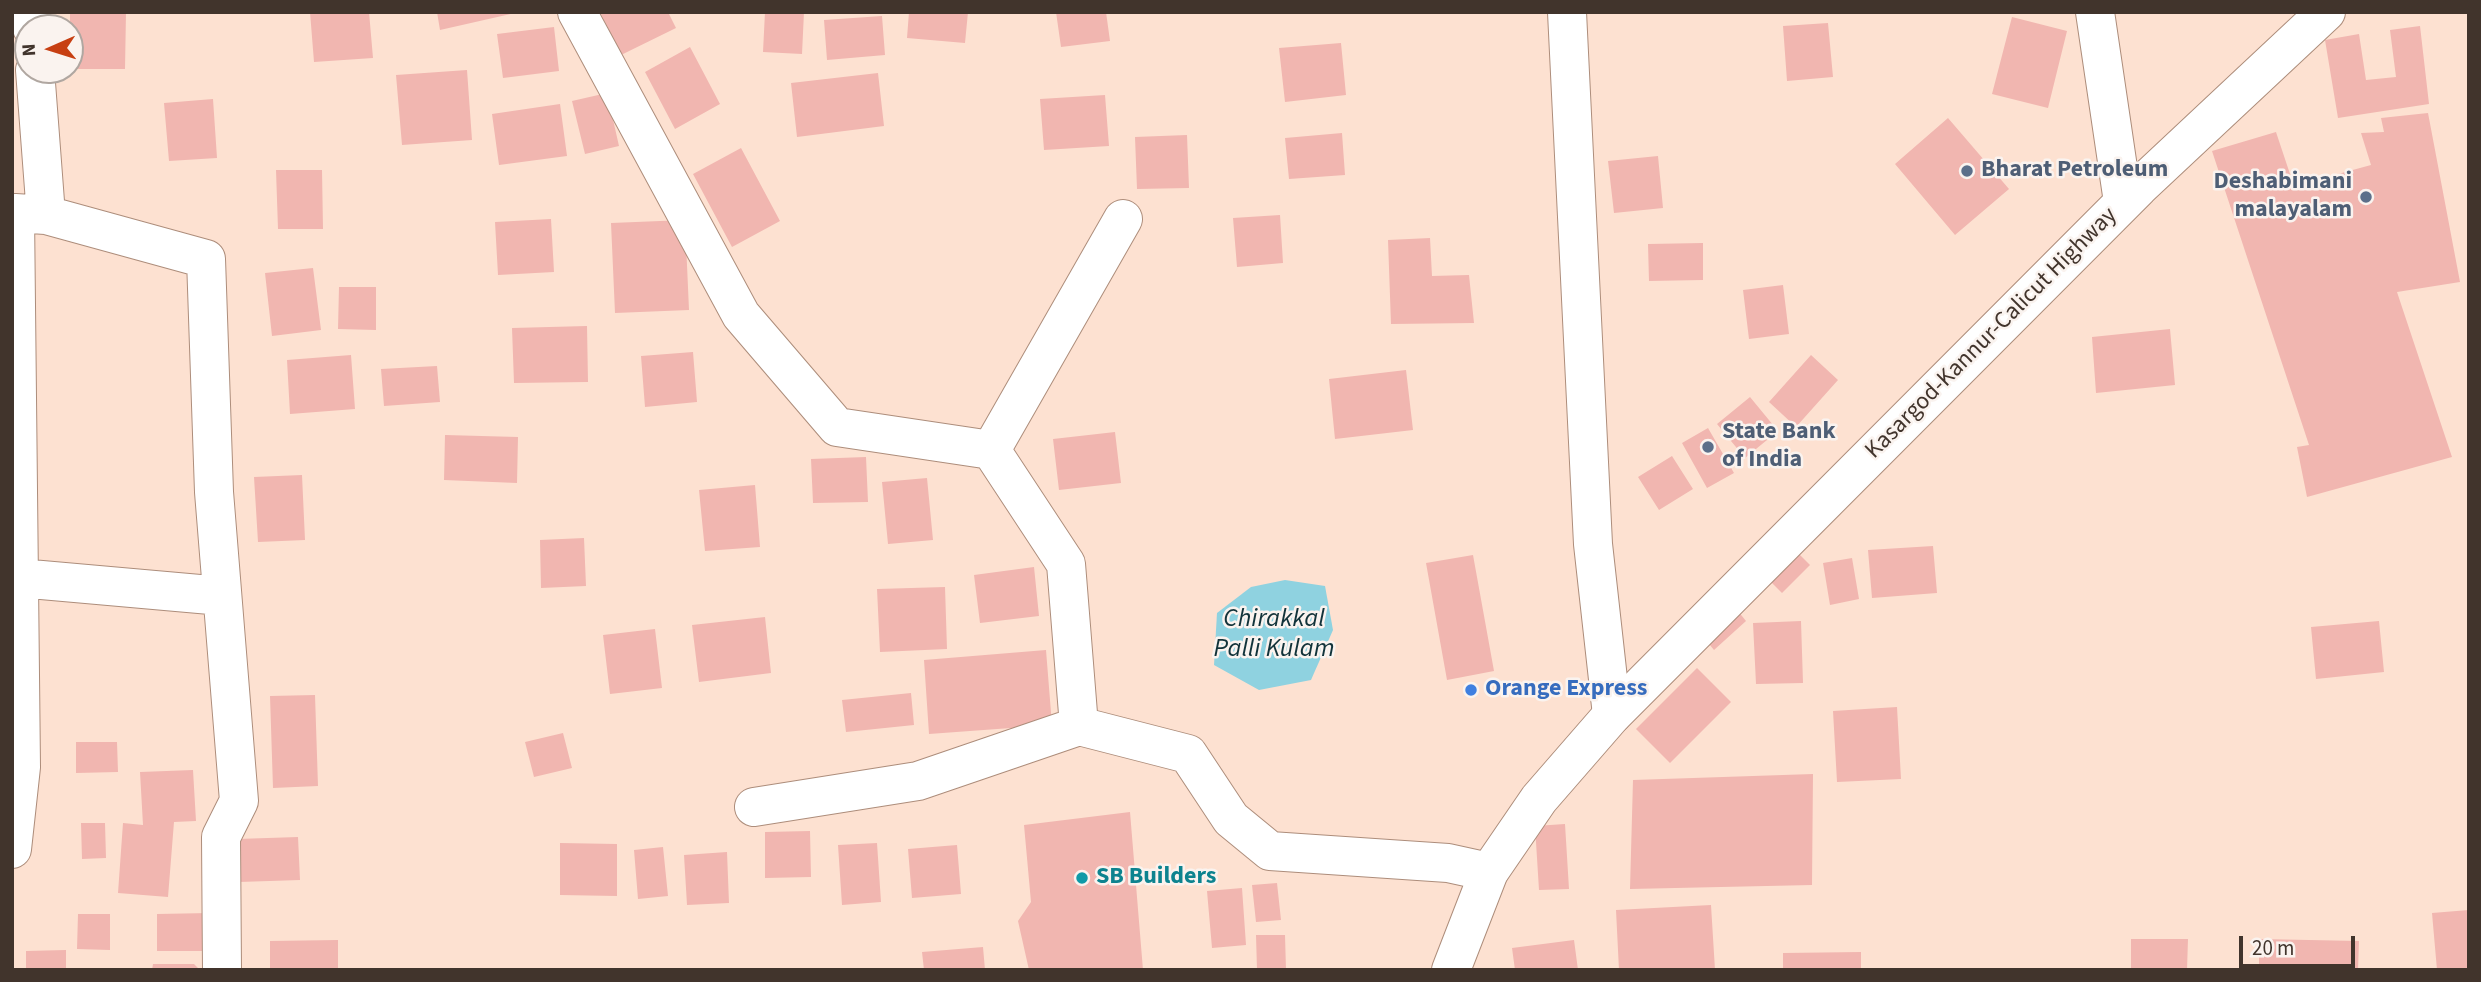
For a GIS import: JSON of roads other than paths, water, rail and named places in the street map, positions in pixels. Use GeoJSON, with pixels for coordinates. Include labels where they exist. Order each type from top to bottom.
{"type":"FeatureCollection","features":[{"type":"Feature","properties":{"kind":"main road"},"geometry":{"type":"LineString","coordinates":[[577,12],[741,314],[837,427],[991,450],[1066,564],[1079,726]]}},
{"type":"Feature","properties":{"kind":"main road"},"geometry":{"type":"LineString","coordinates":[[1567,12],[1593,544],[1612,715]]}},
{"type":"Feature","properties":{"kind":"main road"},"geometry":{"type":"LineString","coordinates":[[2095,12],[2123,202]]}},
{"type":"Feature","properties":{"kind":"main road","name":"Kasargod-Kannur-Calicut Highway"},"geometry":{"type":"LineString","coordinates":[[1451,970],[1489,872],[1539,799],[1612,715],[2123,202],[2326,12]]}},
{"type":"Feature","properties":{"kind":"main road"},"geometry":{"type":"LineString","coordinates":[[36,84],[46,215]]}},
{"type":"Feature","properties":{"kind":"main road"},"geometry":{"type":"LineString","coordinates":[[12,849],[21,767],[15,213],[46,215],[206,259],[214,492],[239,801],[221,837],[222,970]]}},
{"type":"Feature","properties":{"kind":"main road"},"geometry":{"type":"LineString","coordinates":[[991,450],[1123,219]]}},
{"type":"Feature","properties":{"kind":"main road"},"geometry":{"type":"LineString","coordinates":[[19,578],[222,596]]}},
{"type":"Feature","properties":{"kind":"main road"},"geometry":{"type":"LineString","coordinates":[[754,807],[918,781],[1079,726],[1188,754],[1231,819],[1270,851],[1448,863],[1489,872]]}},
{"type":"Feature","properties":{"kind":"water","name":"Chirakkal Palli Kulam"},"geometry":{"type":"Polygon","coordinates":[[[1285,580],[1325,586],[1333,630],[1311,680],[1259,690],[1214,665],[1217,613],[1251,587],[1285,580]]]}},
{"type":"Feature","properties":{"kind":"place","name":"Bharat Petroleum"},"geometry":{"type":"Point","coordinates":[1967,171]}},
{"type":"Feature","properties":{"kind":"place","name":"Deshabimani malayalam"},"geometry":{"type":"Point","coordinates":[2366,197]}},
{"type":"Feature","properties":{"kind":"place","name":"State Bank of India"},"geometry":{"type":"Point","coordinates":[1708,447]}},
{"type":"Feature","properties":{"kind":"place","name":"Orange Express"},"geometry":{"type":"Point","coordinates":[1471,690]}},
{"type":"Feature","properties":{"kind":"place","name":"SB Builders"},"geometry":{"type":"Point","coordinates":[1082,878]}}]}
